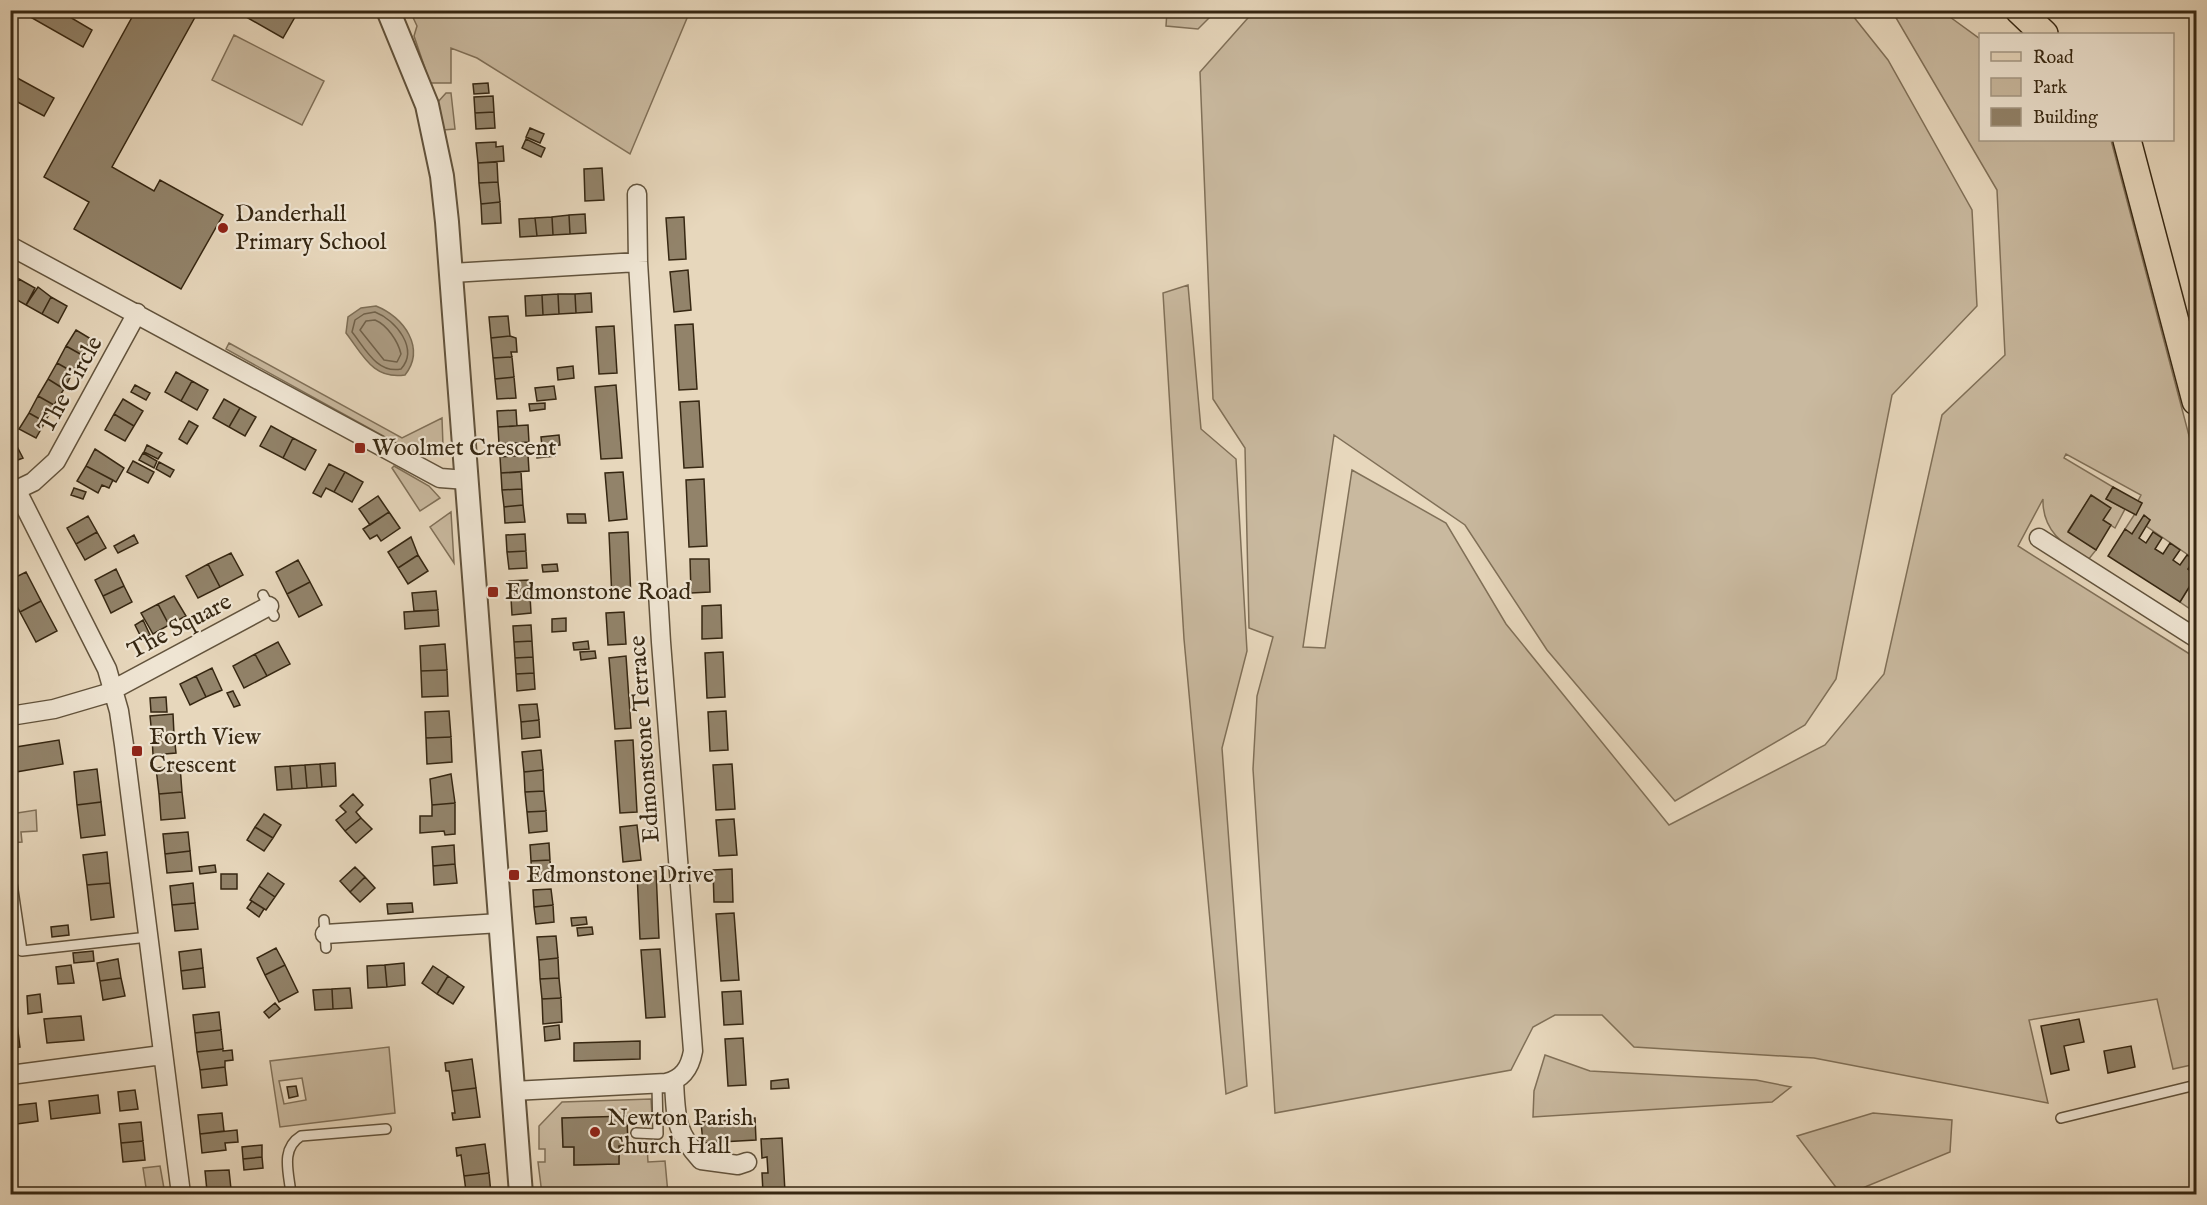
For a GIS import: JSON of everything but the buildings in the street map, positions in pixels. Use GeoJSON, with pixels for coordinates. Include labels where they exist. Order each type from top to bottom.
{"type":"FeatureCollection","features":[{"type":"Feature","properties":{"kind":"main road"},"geometry":{"type":"LineString","coordinates":[[2019,10],[2043,33]]}},
{"type":"Feature","properties":{"kind":"main road"},"geometry":{"type":"LineString","coordinates":[[2127,141],[2196,402]]}},
{"type":"Feature","properties":{"kind":"street"},"geometry":{"type":"LineString","coordinates":[[388,10],[427,105],[442,176],[452,273],[521,1194]]}},
{"type":"Feature","properties":{"kind":"street","name":"Edmonstone Terrace"},"geometry":{"type":"LineString","coordinates":[[637,194],[638,262],[661,642],[693,1051],[687,1070],[666,1083]]}},
{"type":"Feature","properties":{"kind":"street"},"geometry":{"type":"LineString","coordinates":[[10,246],[440,478],[467,480]]}},
{"type":"Feature","properties":{"kind":"street"},"geometry":{"type":"LineString","coordinates":[[452,273],[638,262]]}},
{"type":"Feature","properties":{"kind":"street","name":"The Circle"},"geometry":{"type":"LineString","coordinates":[[14,492],[56,461],[137,313]]}},
{"type":"Feature","properties":{"kind":"street"},"geometry":{"type":"LineString","coordinates":[[14,492],[96,645],[114,690],[123,735],[181,1194]]}},
{"type":"Feature","properties":{"kind":"street"},"geometry":{"type":"LineString","coordinates":[[2039,538],[2196,638]]}},
{"type":"Feature","properties":{"kind":"street","name":"The Square"},"geometry":{"type":"LineString","coordinates":[[10,717],[54,709],[114,690],[268,606]]}},
{"type":"Feature","properties":{"kind":"street"},"geometry":{"type":"LineString","coordinates":[[325,934],[500,923]]}},
{"type":"Feature","properties":{"kind":"street"},"geometry":{"type":"LineString","coordinates":[[10,1075],[162,1055]]}},
{"type":"Feature","properties":{"kind":"street"},"geometry":{"type":"LineString","coordinates":[[513,1091],[666,1083],[676,1122],[691,1148],[702,1160],[738,1165],[747,1162]]}},
{"type":"Feature","properties":{"kind":"lane"},"geometry":{"type":"LineString","coordinates":[[10,870],[22,951],[148,937]]}},
{"type":"Feature","properties":{"kind":"lane"},"geometry":{"type":"LineString","coordinates":[[636,1133],[658,1134],[666,1083]]}},
{"type":"Feature","properties":{"kind":"lane"},"geometry":{"type":"LineString","coordinates":[[2061,1118],[2196,1085]]}},
{"type":"Feature","properties":{"kind":"lane"},"geometry":{"type":"LineString","coordinates":[[291,1194],[286,1153],[290,1142],[301,1136],[386,1129]]}},
{"type":"Feature","properties":{"kind":"green space"},"geometry":{"type":"Polygon","coordinates":[[[1167,10],[1216,11],[1198,29],[1166,26],[1167,10]]]}},
{"type":"Feature","properties":{"kind":"green space"},"geometry":{"type":"Polygon","coordinates":[[[1255,10],[1849,11],[1888,60],[1972,210],[1977,306],[1892,395],[1836,679],[1805,725],[1675,801],[1547,650],[1465,525],[1334,435],[1303,647],[1325,648],[1352,470],[1446,523],[1506,624],[1669,825],[1825,745],[1884,674],[1942,415],[2005,355],[1997,190],[1892,11],[1945,11],[1979,38],[1979,141],[2111,141],[2196,462],[2196,575],[2188,569],[2194,559],[2146,526],[2150,520],[2144,516],[2132,534],[2125,529],[2142,503],[2138,501],[2141,495],[2066,454],[2064,458],[2113,487],[2106,499],[2125,509],[2115,528],[2103,520],[2091,496],[2068,531],[2096,550],[2088,560],[2070,548],[2050,528],[2046,520],[2043,499],[2018,546],[2196,658],[2196,1064],[2173,1069],[2157,999],[2029,1020],[2048,1103],[1814,1058],[1634,1047],[1602,1015],[1555,1015],[1533,1027],[1511,1070],[1275,1113],[1253,769],[1257,696],[1273,637],[1249,628],[1245,448],[1213,399],[1200,72],[1255,10]]]}},
{"type":"Feature","properties":{"kind":"green space"},"geometry":{"type":"Polygon","coordinates":[[[410,11],[690,11],[630,154],[477,58],[451,48],[451,83],[430,83],[414,36],[417,26],[410,11]]]}},
{"type":"Feature","properties":{"kind":"green space"},"geometry":{"type":"Polygon","coordinates":[[[234,35],[324,81],[302,125],[212,80],[234,35]]]}},
{"type":"Feature","properties":{"kind":"green space"},"geometry":{"type":"Polygon","coordinates":[[[446,93],[451,93],[455,129],[443,130],[437,103],[446,93]]]}},
{"type":"Feature","properties":{"kind":"green space"},"geometry":{"type":"Polygon","coordinates":[[[1188,285],[1201,429],[1236,459],[1247,651],[1222,748],[1247,1086],[1226,1094],[1184,639],[1163,293],[1188,285]]]}},
{"type":"Feature","properties":{"kind":"green space"},"geometry":{"type":"Polygon","coordinates":[[[229,343],[402,438],[442,418],[443,446],[433,454],[414,453],[226,349],[229,343]]]}},
{"type":"Feature","properties":{"kind":"green space"},"geometry":{"type":"Polygon","coordinates":[[[394,466],[429,486],[440,498],[420,511],[392,468],[394,466]]]}},
{"type":"Feature","properties":{"kind":"green space"},"geometry":{"type":"Polygon","coordinates":[[[451,512],[454,563],[430,527],[451,512]]]}},
{"type":"Feature","properties":{"kind":"green space"},"geometry":{"type":"Polygon","coordinates":[[[2196,576],[2196,613],[2180,602],[2196,576]]]}},
{"type":"Feature","properties":{"kind":"green space"},"geometry":{"type":"Polygon","coordinates":[[[36,810],[37,831],[21,832],[22,842],[11,843],[11,814],[36,810]]]}},
{"type":"Feature","properties":{"kind":"green space"},"geometry":{"type":"Polygon","coordinates":[[[389,1047],[395,1113],[280,1127],[270,1061],[389,1047]],[[302,1078],[279,1081],[284,1104],[306,1100],[302,1078]]]}},
{"type":"Feature","properties":{"kind":"green space"},"geometry":{"type":"Polygon","coordinates":[[[1545,1055],[1590,1071],[1756,1080],[1791,1087],[1772,1102],[1533,1117],[1534,1091],[1545,1055]]]}},
{"type":"Feature","properties":{"kind":"green space"},"geometry":{"type":"Polygon","coordinates":[[[651,1099],[652,1116],[562,1118],[563,1147],[574,1147],[574,1165],[619,1164],[619,1146],[647,1146],[648,1162],[665,1161],[668,1194],[542,1194],[538,1162],[545,1162],[545,1149],[539,1149],[539,1126],[562,1102],[651,1099]]]}},
{"type":"Feature","properties":{"kind":"green space"},"geometry":{"type":"Polygon","coordinates":[[[1873,1113],[1952,1120],[1950,1152],[1848,1194],[1841,1194],[1797,1136],[1873,1113]]]}},
{"type":"Feature","properties":{"kind":"green space"},"geometry":{"type":"Polygon","coordinates":[[[160,1166],[165,1194],[147,1194],[143,1168],[160,1166]]]}},
{"type":"Feature","properties":{"kind":"water"},"geometry":{"type":"Polygon","coordinates":[[[376,306],[395,318],[409,334],[413,354],[411,365],[405,375],[394,376],[377,370],[346,333],[348,317],[361,308],[376,306]]]}},
{"type":"Feature","properties":{"kind":"place","name":"Danderhall Primary School"},"geometry":{"type":"Point","coordinates":[223,228]}},
{"type":"Feature","properties":{"kind":"place","name":"Woolmet Crescent"},"geometry":{"type":"Point","coordinates":[360,448]}},
{"type":"Feature","properties":{"kind":"place","name":"Edmonstone Road"},"geometry":{"type":"Point","coordinates":[493,592]}},
{"type":"Feature","properties":{"kind":"place","name":"Forth View Crescent"},"geometry":{"type":"Point","coordinates":[137,751]}},
{"type":"Feature","properties":{"kind":"place","name":"Edmonstone Drive"},"geometry":{"type":"Point","coordinates":[514,875]}},
{"type":"Feature","properties":{"kind":"place","name":"Newton Parish Church Hall"},"geometry":{"type":"Point","coordinates":[595,1132]}}]}
